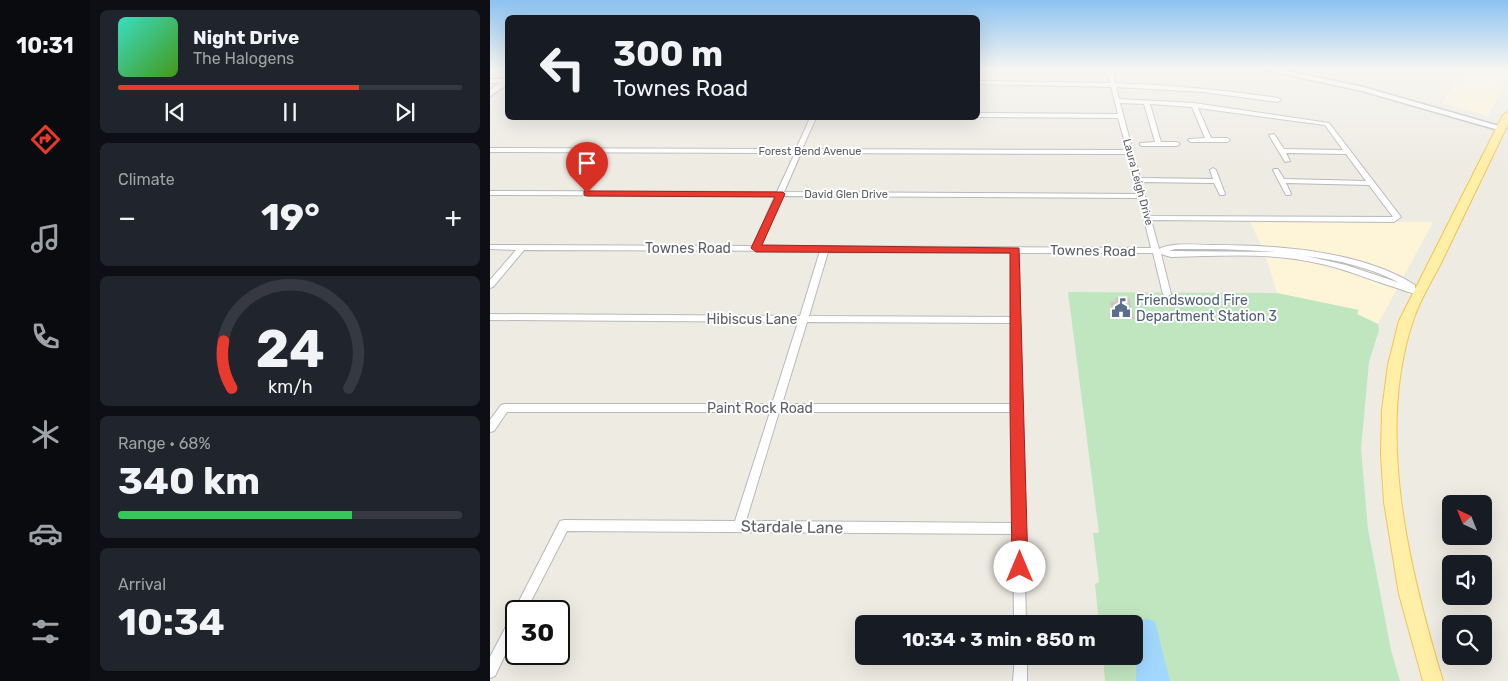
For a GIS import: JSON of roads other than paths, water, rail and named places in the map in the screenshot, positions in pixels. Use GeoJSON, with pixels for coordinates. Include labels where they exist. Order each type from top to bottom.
{"type":"FeatureCollection","features":[{"type":"Feature","properties":{"kind":"main road"},"geometry":{"type":"LineString","coordinates":[[1420,102],[1505,122],[1406,321],[1395,360],[1391,387],[1390,475],[1402,558],[1412,606],[1433,681]]}},
{"type":"Feature","properties":{"kind":"street","name":"Laura Leigh Drive"},"geometry":{"type":"LineString","coordinates":[[1117,102],[1167,294]]}},
{"type":"Feature","properties":{"kind":"street"},"geometry":{"type":"LineString","coordinates":[[1140,102],[1194,105],[1327,124],[1397,217],[1394,220],[1148,218]]}},
{"type":"Feature","properties":{"kind":"street"},"geometry":{"type":"LineString","coordinates":[[1146,102],[1160,144]]}},
{"type":"Feature","properties":{"kind":"street"},"geometry":{"type":"LineString","coordinates":[[1194,105],[1209,140]]}},
{"type":"Feature","properties":{"kind":"street"},"geometry":{"type":"LineString","coordinates":[[980,115],[1121,116]]}},
{"type":"Feature","properties":{"kind":"street"},"geometry":{"type":"LineString","coordinates":[[756,248],[812,120]]}},
{"type":"Feature","properties":{"kind":"street"},"geometry":{"type":"LineString","coordinates":[[1272,135],[1287,161]]}},
{"type":"Feature","properties":{"kind":"street"},"geometry":{"type":"LineString","coordinates":[[1192,140],[1227,140]]}},
{"type":"Feature","properties":{"kind":"street"},"geometry":{"type":"LineString","coordinates":[[1142,144],[1177,144]]}},
{"type":"Feature","properties":{"kind":"street","name":"Forest Bend Avenue"},"geometry":{"type":"LineString","coordinates":[[490,150],[1130,152]]}},
{"type":"Feature","properties":{"kind":"street"},"geometry":{"type":"LineString","coordinates":[[1282,151],[1349,152]]}},
{"type":"Feature","properties":{"kind":"street"},"geometry":{"type":"LineString","coordinates":[[1213,170],[1222,194]]}},
{"type":"Feature","properties":{"kind":"street"},"geometry":{"type":"LineString","coordinates":[[1276,170],[1288,194]]}},
{"type":"Feature","properties":{"kind":"street"},"geometry":{"type":"LineString","coordinates":[[1138,180],[1217,181]]}},
{"type":"Feature","properties":{"kind":"street"},"geometry":{"type":"LineString","coordinates":[[1282,181],[1372,183]]}},
{"type":"Feature","properties":{"kind":"street","name":"David Glen Drive"},"geometry":{"type":"LineString","coordinates":[[490,193],[1142,196]]}},
{"type":"Feature","properties":{"kind":"street","name":"Townes Road"},"geometry":{"type":"LineString","coordinates":[[490,247],[1157,251],[1171,254],[1258,254],[1298,257],[1344,267],[1420,292]]}},
{"type":"Feature","properties":{"kind":"street"},"geometry":{"type":"LineString","coordinates":[[490,285],[522,247]]}},
{"type":"Feature","properties":{"kind":"street"},"geometry":{"type":"LineString","coordinates":[[739,526],[774,408],[825,249]]}},
{"type":"Feature","properties":{"kind":"street"},"geometry":{"type":"LineString","coordinates":[[1015,250],[1020,615]]}},
{"type":"Feature","properties":{"kind":"street","name":"Hibiscus Lane"},"geometry":{"type":"LineString","coordinates":[[490,317],[1015,320]]}},
{"type":"Feature","properties":{"kind":"street","name":"Paint Rock Road"},"geometry":{"type":"LineString","coordinates":[[490,428],[504,408],[1016,408]]}},
{"type":"Feature","properties":{"kind":"street","name":"Stardale Lane"},"geometry":{"type":"LineString","coordinates":[[526,600],[564,525],[1020,529]]}},
{"type":"Feature","properties":{"kind":"street"},"geometry":{"type":"LineString","coordinates":[[490,671],[505,640]]}},
{"type":"Feature","properties":{"kind":"street"},"geometry":{"type":"LineString","coordinates":[[1020,681],[1021,665]]}},
{"type":"Feature","properties":{"kind":"water"},"geometry":{"type":"Polygon","coordinates":[[[1146,618],[1155,622],[1170,681],[1136,681],[1136,665],[1143,665],[1143,621],[1146,618]]]}},
{"type":"Feature","properties":{"kind":"place","name":"Friendswood Fire Department Station 3"},"geometry":{"type":"Point","coordinates":[1121,308]}}]}
